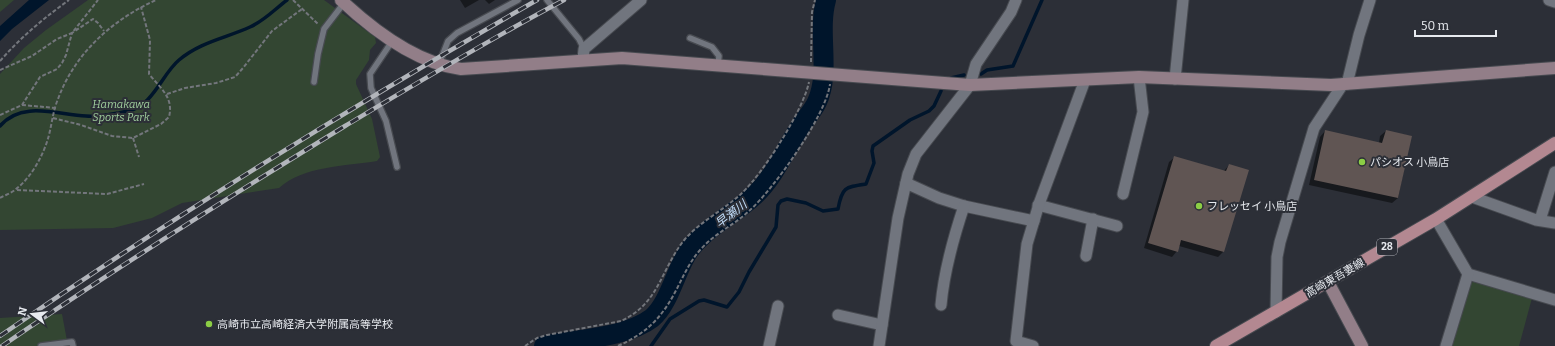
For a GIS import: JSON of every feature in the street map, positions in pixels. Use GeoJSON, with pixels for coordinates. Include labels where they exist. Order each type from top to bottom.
{"type":"FeatureCollection","features":[{"type":"Feature","properties":{"kind":"main road","name":"高崎東吾妻線"},"geometry":{"type":"LineString","coordinates":[[1216,346],[1436,219],[1555,143]]}},
{"type":"Feature","properties":{"kind":"street"},"geometry":{"type":"LineString","coordinates":[[584,54],[641,0]]}},
{"type":"Feature","properties":{"kind":"street"},"geometry":{"type":"LineString","coordinates":[[882,345],[882,325],[898,218],[906,183],[916,154],[970,85],[976,64],[1011,12],[1016,0]]}},
{"type":"Feature","properties":{"kind":"street"},"geometry":{"type":"LineString","coordinates":[[1175,79],[1183,0]]}},
{"type":"Feature","properties":{"kind":"street"},"geometry":{"type":"LineString","coordinates":[[1276,312],[1277,256],[1282,234],[1314,128],[1345,84],[1370,0]]}},
{"type":"Feature","properties":{"kind":"street"},"geometry":{"type":"LineString","coordinates":[[1549,0],[1555,2]]}},
{"type":"Feature","properties":{"kind":"street"},"geometry":{"type":"LineString","coordinates":[[342,1],[393,40],[421,57],[451,67],[471,69],[584,54],[970,85],[1139,77],[1345,84],[1555,68]]}},
{"type":"Feature","properties":{"kind":"street"},"geometry":{"type":"LineString","coordinates":[[1123,194],[1143,112],[1139,77]]}},
{"type":"Feature","properties":{"kind":"street"},"geometry":{"type":"LineString","coordinates":[[1033,346],[1016,341],[1027,244],[1038,205],[1085,80]]}},
{"type":"Feature","properties":{"kind":"street"},"geometry":{"type":"LineString","coordinates":[[1540,220],[1555,172]]}},
{"type":"Feature","properties":{"kind":"street"},"geometry":{"type":"LineString","coordinates":[[906,183],[939,198],[964,206],[1034,221]]}},
{"type":"Feature","properties":{"kind":"street"},"geometry":{"type":"LineString","coordinates":[[1472,197],[1540,220],[1555,223]]}},
{"type":"Feature","properties":{"kind":"street"},"geometry":{"type":"LineString","coordinates":[[1038,205],[1117,226]]}},
{"type":"Feature","properties":{"kind":"street"},"geometry":{"type":"LineString","coordinates":[[941,305],[943,281],[954,236],[964,206]]}},
{"type":"Feature","properties":{"kind":"street"},"geometry":{"type":"LineString","coordinates":[[1436,219],[1468,274],[1555,300]]}},
{"type":"Feature","properties":{"kind":"street"},"geometry":{"type":"LineString","coordinates":[[1086,256],[1093,220]]}},
{"type":"Feature","properties":{"kind":"street"},"geometry":{"type":"LineString","coordinates":[[1446,346],[1468,274]]}},
{"type":"Feature","properties":{"kind":"street"},"geometry":{"type":"LineString","coordinates":[[1328,282],[1362,346]]}},
{"type":"Feature","properties":{"kind":"street"},"geometry":{"type":"LineString","coordinates":[[769,346],[778,306]]}},
{"type":"Feature","properties":{"kind":"street"},"geometry":{"type":"LineString","coordinates":[[838,315],[882,325]]}},
{"type":"Feature","properties":{"kind":"lane"},"geometry":{"type":"LineString","coordinates":[[439,64],[448,41],[457,33],[518,0]]}},
{"type":"Feature","properties":{"kind":"lane"},"geometry":{"type":"LineString","coordinates":[[548,0],[579,39],[584,54]]}},
{"type":"Feature","properties":{"kind":"lane"},"geometry":{"type":"LineString","coordinates":[[314,82],[318,54],[324,29],[342,1]]}},
{"type":"Feature","properties":{"kind":"lane"},"geometry":{"type":"LineString","coordinates":[[690,38],[712,47],[719,56],[718,65]]}},
{"type":"Feature","properties":{"kind":"lane"},"geometry":{"type":"LineString","coordinates":[[393,40],[370,74],[370,88],[386,121],[398,167]]}},
{"type":"Feature","properties":{"kind":"lane"},"geometry":{"type":"LineString","coordinates":[[41,346],[72,342],[73,346]]}},
{"type":"Feature","properties":{"kind":"path"},"geometry":{"type":"LineString","coordinates":[[0,61],[16,42],[69,0]]}},
{"type":"Feature","properties":{"kind":"path"},"geometry":{"type":"LineString","coordinates":[[22,105],[40,78],[57,69],[62,64],[72,33],[98,0]]}},
{"type":"Feature","properties":{"kind":"path"},"geometry":{"type":"LineString","coordinates":[[0,198],[16,190],[44,152],[57,100],[76,65],[104,31],[140,7],[156,0]]}},
{"type":"Feature","properties":{"kind":"path"},"geometry":{"type":"LineString","coordinates":[[293,0],[324,29]]}},
{"type":"Feature","properties":{"kind":"path"},"geometry":{"type":"LineString","coordinates":[[525,346],[537,338],[547,334],[621,321],[630,316],[645,305],[651,298],[673,257],[687,238],[742,193],[762,169],[807,94],[812,72],[812,12],[814,0]]}},
{"type":"Feature","properties":{"kind":"path"},"geometry":{"type":"LineString","coordinates":[[53,118],[81,125],[112,136],[134,138],[161,124],[169,117],[170,101],[149,74],[150,40],[140,7]]}},
{"type":"Feature","properties":{"kind":"path"},"geometry":{"type":"LineString","coordinates":[[166,94],[185,88],[216,83],[235,77],[272,31],[302,9]]}},
{"type":"Feature","properties":{"kind":"path"},"geometry":{"type":"LineString","coordinates":[[0,70],[32,56],[57,39],[72,33],[92,19],[98,23],[104,31]]}},
{"type":"Feature","properties":{"kind":"path"},"geometry":{"type":"LineString","coordinates":[[618,346],[640,336],[661,315],[683,275],[701,248],[748,212],[770,189],[821,111],[829,92],[830,73]]}},
{"type":"Feature","properties":{"kind":"path"},"geometry":{"type":"LineString","coordinates":[[0,115],[22,105],[56,108]]}},
{"type":"Feature","properties":{"kind":"path"},"geometry":{"type":"LineString","coordinates":[[134,138],[138,157]]}},
{"type":"Feature","properties":{"kind":"path"},"geometry":{"type":"LineString","coordinates":[[16,190],[107,194],[144,184]]}},
{"type":"Feature","properties":{"kind":"green space"},"geometry":{"type":"Polygon","coordinates":[[[0,0],[14,0],[0,12],[0,0]]]}},
{"type":"Feature","properties":{"kind":"green space","name":"Hamakawa Sports Park"},"geometry":{"type":"Polygon","coordinates":[[[88,0],[324,0],[375,37],[376,43],[370,50],[369,60],[356,80],[356,84],[372,119],[380,157],[377,161],[312,171],[300,175],[279,188],[182,203],[152,218],[113,228],[0,230],[0,74],[24,48],[88,0]]]}},
{"type":"Feature","properties":{"kind":"green space"},"geometry":{"type":"Polygon","coordinates":[[[1475,281],[1532,298],[1519,346],[1451,346],[1469,284],[1475,281]]]}},
{"type":"Feature","properties":{"kind":"green space"},"geometry":{"type":"Polygon","coordinates":[[[62,314],[68,346],[0,346],[0,318],[62,314]]]}},
{"type":"Feature","properties":{"kind":"water"},"geometry":{"type":"Polygon","coordinates":[[[29,0],[49,0],[12,29],[0,41],[0,26],[29,0]]]}},
{"type":"Feature","properties":{"kind":"building","name":"パシオス 小鳥店"},"geometry":{"type":"Polygon","coordinates":[[[1325,130],[1382,143],[1386,130],[1412,136],[1398,198],[1314,180],[1325,130]]]}},
{"type":"Feature","properties":{"kind":"building","name":"フレッセイ 小鳥店"},"geometry":{"type":"Polygon","coordinates":[[[1174,156],[1226,171],[1229,164],[1249,170],[1224,252],[1181,240],[1178,252],[1148,243],[1174,156]]]}},
{"type":"Feature","properties":{"kind":"waterway"},"geometry":{"type":"LineString","coordinates":[[0,126],[9,118],[19,113],[29,111],[97,116],[137,108],[151,96],[173,66],[187,54],[204,45],[255,24],[287,0]]}},
{"type":"Feature","properties":{"kind":"waterway","name":"早瀬川"},"geometry":{"type":"LineString","coordinates":[[544,346],[615,334],[641,325],[652,318],[658,312],[668,296],[684,259],[695,243],[711,228],[747,202],[762,188],[817,102],[823,78],[823,25],[826,0]]}},
{"type":"Feature","properties":{"kind":"waterway"},"geometry":{"type":"LineString","coordinates":[[981,74],[987,70],[1013,66],[1042,0]]}},
{"type":"Feature","properties":{"kind":"waterway"},"geometry":{"type":"LineString","coordinates":[[951,78],[964,75]]}},
{"type":"Feature","properties":{"kind":"waterway"},"geometry":{"type":"LineString","coordinates":[[651,346],[670,319],[699,301],[704,300],[727,307],[739,292],[749,272],[776,227],[778,205],[781,201],[787,199],[806,203],[823,211],[838,209],[841,196],[846,189],[849,187],[866,184],[874,163],[872,151],[873,146],[910,120],[929,111],[934,106],[941,91]]}},
{"type":"Feature","properties":{"kind":"railway"},"geometry":{"type":"LineString","coordinates":[[0,336],[66,291],[265,162],[400,80],[537,0]]}},
{"type":"Feature","properties":{"kind":"railway"},"geometry":{"type":"LineString","coordinates":[[2,346],[129,261],[345,126],[509,30],[564,0]]}},
{"type":"Feature","properties":{"kind":"place","name":"パシオス 小鳥店"},"geometry":{"type":"Point","coordinates":[1362,162]}},
{"type":"Feature","properties":{"kind":"place","name":"フレッセイ 小鳥店"},"geometry":{"type":"Point","coordinates":[1199,206]}},
{"type":"Feature","properties":{"kind":"place","name":"高崎市立高崎経済大学附属高等学校"},"geometry":{"type":"Point","coordinates":[209,324]}}]}
